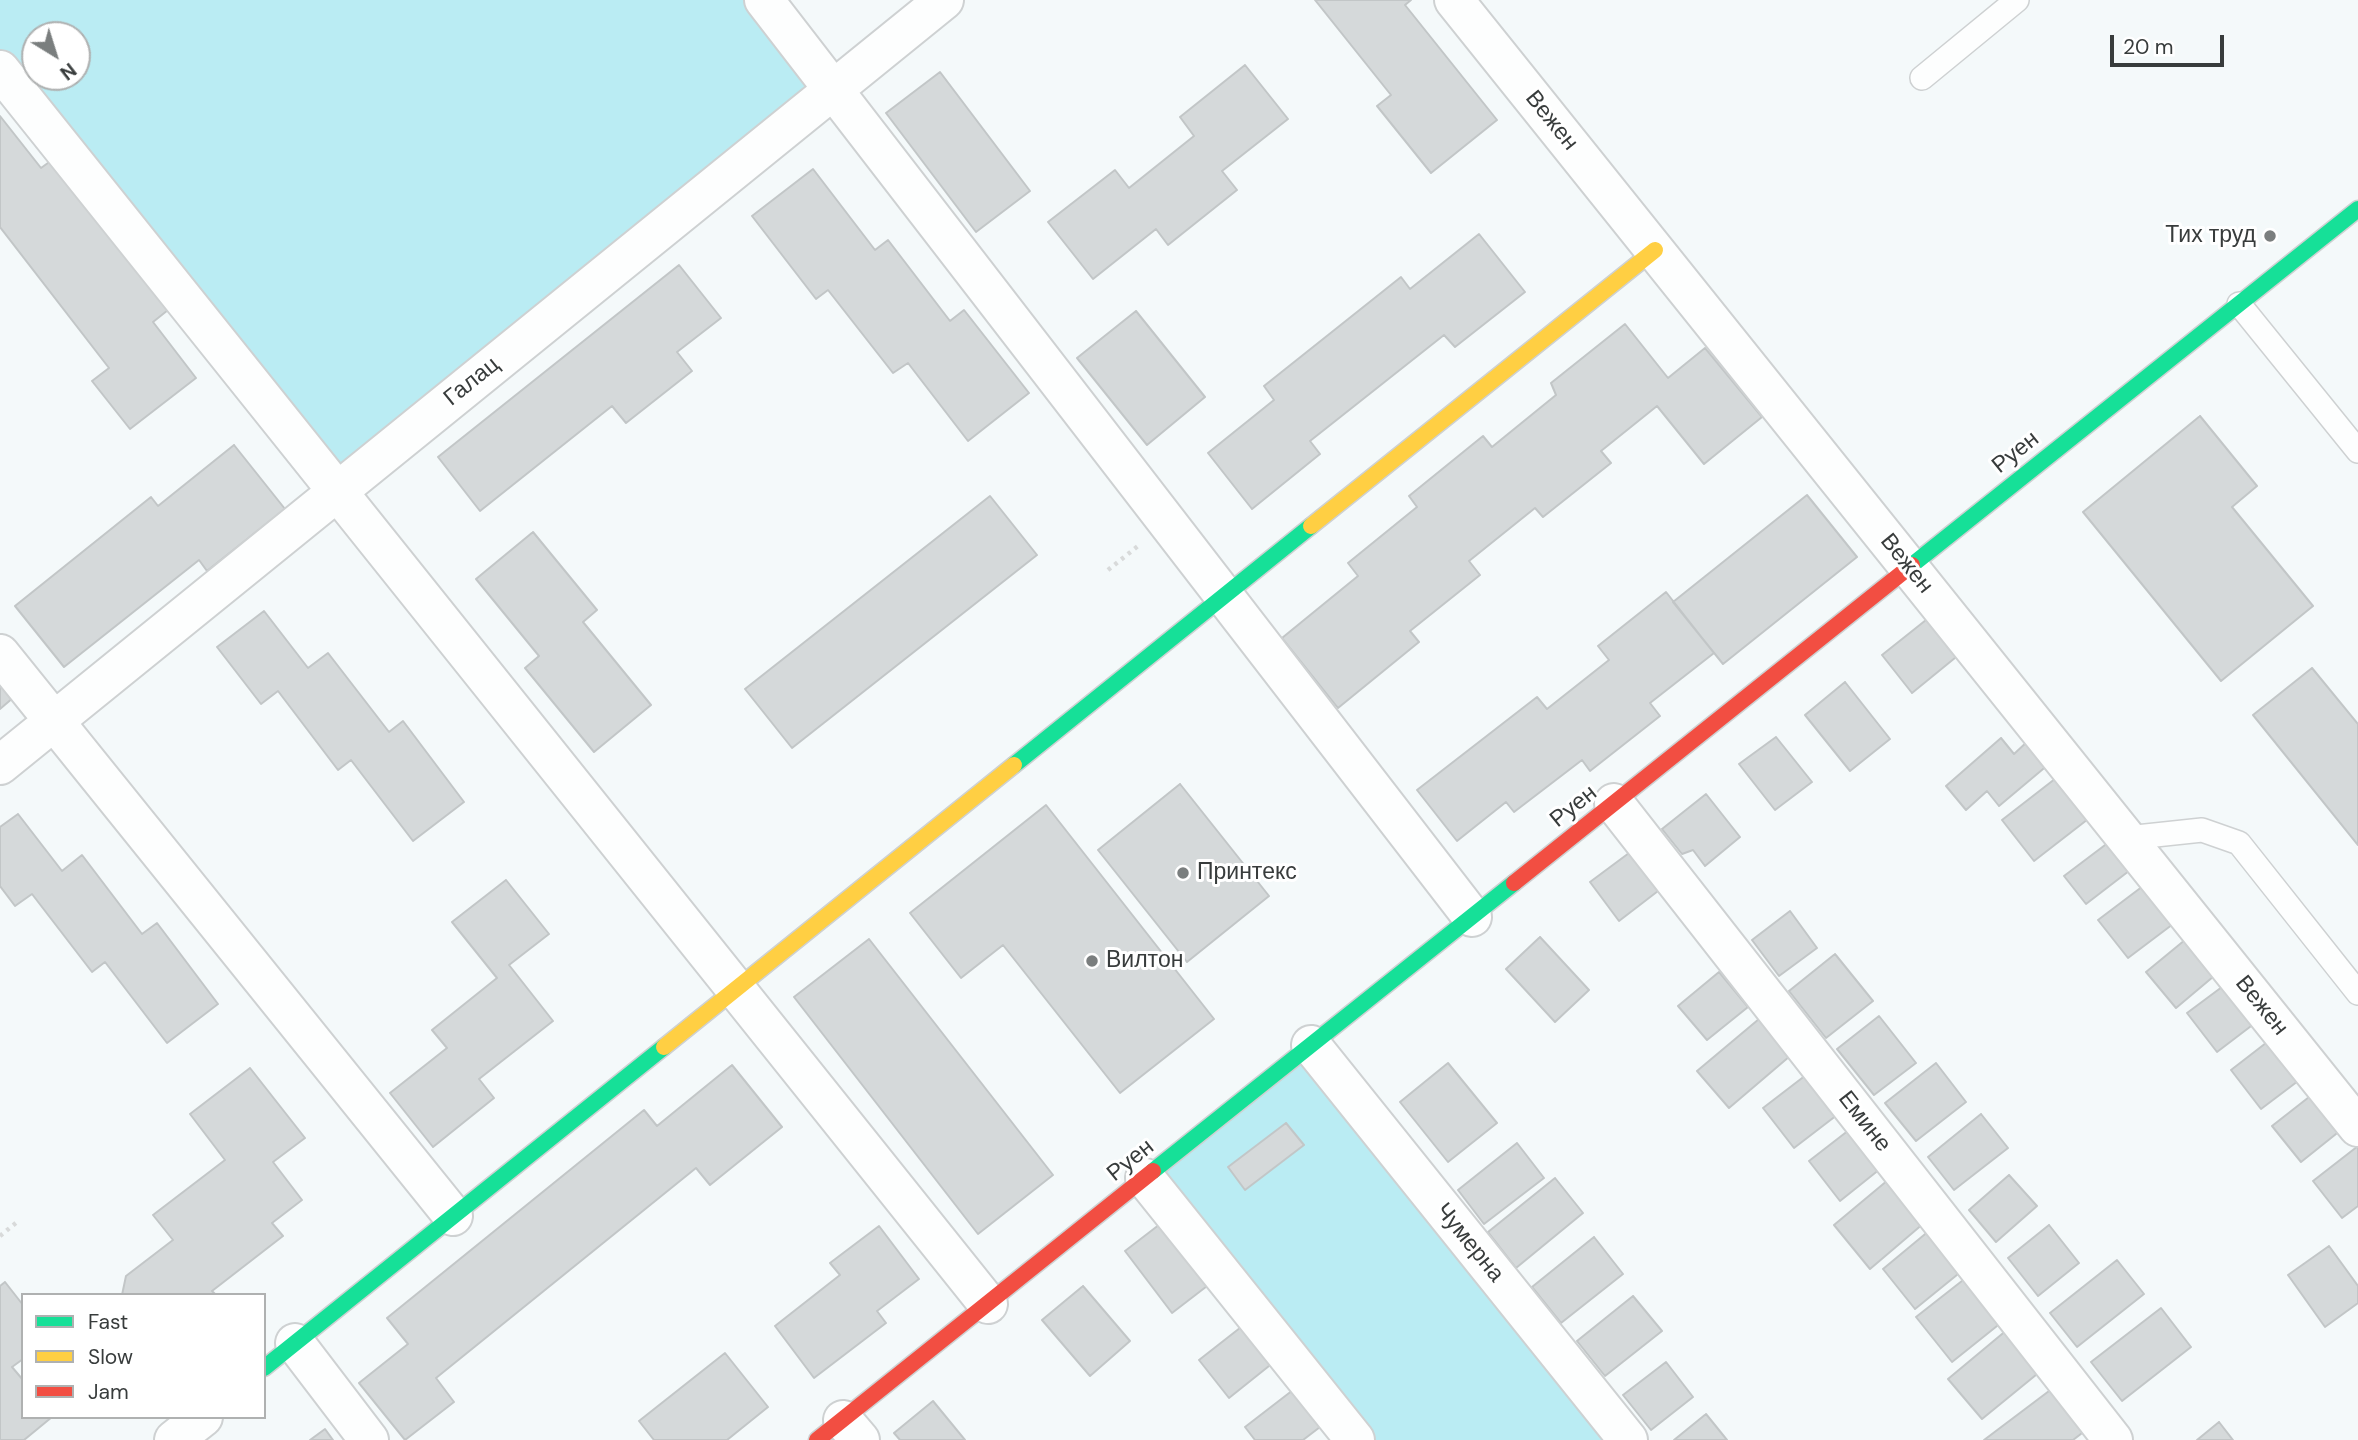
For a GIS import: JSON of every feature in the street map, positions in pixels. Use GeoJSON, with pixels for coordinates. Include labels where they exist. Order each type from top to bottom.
{"type":"FeatureCollection","features":[{"type":"Feature","properties":{"kind":"street"},"geometry":{"type":"LineString","coordinates":[[764,0],[1472,917]]}},
{"type":"Feature","properties":{"kind":"street","name":"Галац"},"geometry":{"type":"LineString","coordinates":[[0,765],[944,0]]}},
{"type":"Feature","properties":{"kind":"street","name":"Вежен"},"geometry":{"type":"LineString","coordinates":[[1454,0],[2358,1127]]}},
{"type":"Feature","properties":{"kind":"street"},"geometry":{"type":"LineString","coordinates":[[0,70],[988,1304]]}},
{"type":"Feature","properties":{"kind":"street","name":"Руен"},"geometry":{"type":"LineString","coordinates":[[840,1433],[988,1304],[2358,209]]}},
{"type":"Feature","properties":{"kind":"street"},"geometry":{"type":"LineString","coordinates":[[266,1366],[1654,250]]}},
{"type":"Feature","properties":{"kind":"street"},"geometry":{"type":"LineString","coordinates":[[0,654],[453,1216]]}},
{"type":"Feature","properties":{"kind":"street","name":"Емине"},"geometry":{"type":"LineString","coordinates":[[1614,803],[2113,1440]]}},
{"type":"Feature","properties":{"kind":"street","name":"Чумерна"},"geometry":{"type":"LineString","coordinates":[[1311,1045],[1628,1440]]}},
{"type":"Feature","properties":{"kind":"street"},"geometry":{"type":"LineString","coordinates":[[1145,1178],[1355,1440]]}},
{"type":"Feature","properties":{"kind":"street"},"geometry":{"type":"LineString","coordinates":[[295,1343],[369,1440]]}},
{"type":"Feature","properties":{"kind":"street"},"geometry":{"type":"LineString","coordinates":[[174,1440],[200,1419]]}},
{"type":"Feature","properties":{"kind":"lane"},"geometry":{"type":"LineString","coordinates":[[1922,78],[2017,0]]}},
{"type":"Feature","properties":{"kind":"lane"},"geometry":{"type":"LineString","coordinates":[[2239,304],[2358,451]]}},
{"type":"Feature","properties":{"kind":"lane"},"geometry":{"type":"LineString","coordinates":[[2127,838],[2202,830],[2239,843],[2358,993]]}},
{"type":"Feature","properties":{"kind":"path"},"geometry":{"type":"LineString","coordinates":[[0,1236],[17,1222]]}},
{"type":"Feature","properties":{"kind":"shaded area"},"geometry":{"type":"Polygon","coordinates":[[[0,0],[764,0],[834,89],[337,492],[0,70],[0,0]]]}},
{"type":"Feature","properties":{"kind":"shaded area"},"geometry":{"type":"Polygon","coordinates":[[[1311,1045],[1628,1440],[1355,1440],[1145,1178],[1311,1045]]]}},
{"type":"Feature","properties":{"kind":"building"},"geometry":{"type":"Polygon","coordinates":[[[1315,0],[1411,0],[1405,5],[1497,120],[1431,173],[1377,106],[1391,95],[1315,0]]]}},
{"type":"Feature","properties":{"kind":"building"},"geometry":{"type":"Polygon","coordinates":[[[1245,65],[1288,119],[1222,171],[1237,190],[1168,245],[1156,229],[1093,279],[1048,222],[1115,170],[1129,188],[1194,136],[1180,117],[1245,65]]]}},
{"type":"Feature","properties":{"kind":"building"},"geometry":{"type":"Polygon","coordinates":[[[940,72],[1030,191],[976,232],[886,113],[940,72]]]}},
{"type":"Feature","properties":{"kind":"building"},"geometry":{"type":"Polygon","coordinates":[[[0,116],[41,168],[52,160],[168,310],[153,322],[196,378],[130,429],[92,381],[109,368],[0,227],[0,116]]]}},
{"type":"Feature","properties":{"kind":"building"},"geometry":{"type":"Polygon","coordinates":[[[813,169],[875,250],[888,240],[950,321],[964,310],[1029,393],[968,441],[908,363],[893,373],[828,290],[816,299],[752,216],[813,169]]]}},
{"type":"Feature","properties":{"kind":"building"},"geometry":{"type":"Polygon","coordinates":[[[1479,234],[1525,292],[1455,347],[1444,335],[1310,441],[1320,454],[1252,509],[1208,453],[1274,400],[1264,386],[1401,277],[1410,289],[1479,234]]]}},
{"type":"Feature","properties":{"kind":"building"},"geometry":{"type":"Polygon","coordinates":[[[679,265],[721,318],[677,352],[692,371],[626,423],[612,406],[480,511],[438,457],[679,265]]]}},
{"type":"Feature","properties":{"kind":"building"},"geometry":{"type":"Polygon","coordinates":[[[1136,311],[1205,397],[1147,445],[1077,358],[1136,311]]]}},
{"type":"Feature","properties":{"kind":"building"},"geometry":{"type":"Polygon","coordinates":[[[1625,324],[1668,378],[1705,348],[1762,417],[1704,464],[1657,406],[1601,451],[1611,463],[1543,517],[1535,508],[1469,561],[1480,575],[1410,631],[1419,642],[1338,708],[1282,638],[1358,576],[1348,563],[1417,507],[1409,496],[1483,436],[1492,447],[1556,395],[1551,383],[1625,324]]]}},
{"type":"Feature","properties":{"kind":"building"},"geometry":{"type":"Polygon","coordinates":[[[2200,416],[2257,486],[2232,507],[2313,606],[2221,681],[2083,512],[2200,416]]]}},
{"type":"Feature","properties":{"kind":"building"},"geometry":{"type":"Polygon","coordinates":[[[234,445],[285,509],[207,571],[199,560],[64,667],[15,606],[151,497],[158,506],[234,445]]]}},
{"type":"Feature","properties":{"kind":"building"},"geometry":{"type":"Polygon","coordinates":[[[1807,495],[1857,557],[1723,664],[1673,602],[1807,495]]]}},
{"type":"Feature","properties":{"kind":"building"},"geometry":{"type":"Polygon","coordinates":[[[990,496],[1037,555],[792,748],[745,689],[990,496]]]}},
{"type":"Feature","properties":{"kind":"building"},"geometry":{"type":"Polygon","coordinates":[[[533,532],[597,610],[583,622],[651,705],[594,752],[525,668],[539,656],[476,579],[533,532]]]}},
{"type":"Feature","properties":{"kind":"building"},"geometry":{"type":"Polygon","coordinates":[[[1666,592],[1714,653],[1650,703],[1660,716],[1590,771],[1582,760],[1514,812],[1506,802],[1457,841],[1417,790],[1537,697],[1547,709],[1609,660],[1598,646],[1666,592]]]}},
{"type":"Feature","properties":{"kind":"building"},"geometry":{"type":"Polygon","coordinates":[[[264,611],[308,668],[328,653],[389,732],[403,721],[464,802],[413,841],[351,760],[338,770],[278,691],[261,704],[217,647],[264,611]]]}},
{"type":"Feature","properties":{"kind":"building"},"geometry":{"type":"Polygon","coordinates":[[[1931,616],[1961,653],[1912,693],[1882,655],[1931,616]]]}},
{"type":"Feature","properties":{"kind":"building"},"geometry":{"type":"Polygon","coordinates":[[[2312,668],[2358,724],[2358,845],[2253,715],[2312,668]]]}},
{"type":"Feature","properties":{"kind":"building"},"geometry":{"type":"Polygon","coordinates":[[[0,680],[14,697],[0,709],[0,680]]]}},
{"type":"Feature","properties":{"kind":"building"},"geometry":{"type":"Polygon","coordinates":[[[1845,682],[1890,739],[1850,771],[1805,715],[1845,682]]]}},
{"type":"Feature","properties":{"kind":"building"},"geometry":{"type":"Polygon","coordinates":[[[1776,737],[1812,782],[1775,810],[1739,764],[1776,737]]]}},
{"type":"Feature","properties":{"kind":"building"},"geometry":{"type":"Polygon","coordinates":[[[2001,738],[2014,754],[2029,740],[2049,764],[1999,806],[1987,791],[1966,810],[1946,786],[2001,738]]]}},
{"type":"Feature","properties":{"kind":"building"},"geometry":{"type":"Polygon","coordinates":[[[2060,775],[2092,816],[2034,861],[2002,820],[2060,775]]]}},
{"type":"Feature","properties":{"kind":"building","name":"Принтекс"},"geometry":{"type":"Polygon","coordinates":[[[1180,784],[1269,896],[1187,962],[1098,850],[1180,784]]]}},
{"type":"Feature","properties":{"kind":"building"},"geometry":{"type":"Polygon","coordinates":[[[1706,794],[1740,837],[1705,866],[1693,850],[1682,854],[1662,829],[1706,794]]]}},
{"type":"Feature","properties":{"kind":"building","name":"Вилтон"},"geometry":{"type":"Polygon","coordinates":[[[1046,805],[1214,1019],[1120,1093],[1003,945],[961,978],[910,913],[1046,805]]]}},
{"type":"Feature","properties":{"kind":"building"},"geometry":{"type":"Polygon","coordinates":[[[18,814],[62,871],[82,855],[142,934],[157,923],[218,1004],[167,1043],[105,962],[92,972],[32,894],[15,906],[0,886],[0,827],[18,814]]]}},
{"type":"Feature","properties":{"kind":"building"},"geometry":{"type":"Polygon","coordinates":[[[2117,836],[2138,864],[2086,904],[2064,876],[2117,836]]]}},
{"type":"Feature","properties":{"kind":"building"},"geometry":{"type":"Polygon","coordinates":[[[1629,853],[1658,891],[1619,921],[1590,882],[1629,853]]]}},
{"type":"Feature","properties":{"kind":"building"},"geometry":{"type":"Polygon","coordinates":[[[506,880],[549,934],[509,965],[553,1021],[479,1079],[494,1098],[433,1147],[390,1093],[447,1048],[432,1030],[497,978],[452,922],[506,880]]]}},
{"type":"Feature","properties":{"kind":"building"},"geometry":{"type":"Polygon","coordinates":[[[2151,880],[2181,918],[2128,958],[2098,920],[2151,880]]]}},
{"type":"Feature","properties":{"kind":"building"},"geometry":{"type":"Polygon","coordinates":[[[1790,911],[1817,948],[1779,976],[1752,940],[1790,911]]]}},
{"type":"Feature","properties":{"kind":"building"},"geometry":{"type":"Polygon","coordinates":[[[2191,935],[2220,971],[2176,1008],[2146,972],[2191,935]]]}},
{"type":"Feature","properties":{"kind":"building"},"geometry":{"type":"Polygon","coordinates":[[[1540,937],[1589,990],[1555,1022],[1506,969],[1540,937]]]}},
{"type":"Feature","properties":{"kind":"building"},"geometry":{"type":"Polygon","coordinates":[[[869,939],[1053,1175],[978,1234],[794,997],[869,939]]]}},
{"type":"Feature","properties":{"kind":"building"},"geometry":{"type":"Polygon","coordinates":[[[1835,954],[1873,1001],[1826,1038],[1789,991],[1835,954]]]}},
{"type":"Feature","properties":{"kind":"building"},"geometry":{"type":"Polygon","coordinates":[[[1719,972],[1748,1007],[1707,1040],[1678,1006],[1719,972]]]}},
{"type":"Feature","properties":{"kind":"building"},"geometry":{"type":"Polygon","coordinates":[[[2230,981],[2259,1020],[2217,1052],[2187,1013],[2230,981]]]}},
{"type":"Feature","properties":{"kind":"building"},"geometry":{"type":"Polygon","coordinates":[[[1879,1016],[1916,1063],[1874,1095],[1837,1049],[1879,1016]]]}},
{"type":"Feature","properties":{"kind":"building"},"geometry":{"type":"Polygon","coordinates":[[[1759,1019],[1790,1056],[1729,1108],[1697,1071],[1759,1019]]]}},
{"type":"Feature","properties":{"kind":"building"},"geometry":{"type":"Polygon","coordinates":[[[2275,1036],[2306,1075],[2261,1109],[2231,1070],[2275,1036]]]}},
{"type":"Feature","properties":{"kind":"building"},"geometry":{"type":"Polygon","coordinates":[[[1448,1063],[1497,1123],[1448,1162],[1400,1102],[1448,1063]]]}},
{"type":"Feature","properties":{"kind":"building"},"geometry":{"type":"Polygon","coordinates":[[[1936,1063],[1966,1102],[1916,1141],[1885,1103],[1936,1063]]]}},
{"type":"Feature","properties":{"kind":"building"},"geometry":{"type":"Polygon","coordinates":[[[732,1065],[782,1127],[710,1185],[696,1168],[436,1378],[454,1402],[405,1440],[359,1383],[408,1344],[387,1318],[644,1110],[657,1126],[732,1065]]]}},
{"type":"Feature","properties":{"kind":"building"},"geometry":{"type":"Polygon","coordinates":[[[250,1068],[305,1138],[273,1162],[302,1200],[272,1223],[283,1236],[212,1291],[214,1293],[122,1293],[126,1276],[173,1240],[153,1215],[225,1160],[190,1114],[250,1068]]]}},
{"type":"Feature","properties":{"kind":"building"},"geometry":{"type":"Polygon","coordinates":[[[1806,1075],[1837,1115],[1794,1148],[1763,1108],[1806,1075]]]}},
{"type":"Feature","properties":{"kind":"building"},"geometry":{"type":"Polygon","coordinates":[[[2318,1090],[2346,1126],[2301,1162],[2272,1126],[2318,1090]]]}},
{"type":"Feature","properties":{"kind":"building"},"geometry":{"type":"Polygon","coordinates":[[[1981,1114],[2008,1148],[1954,1190],[1928,1157],[1981,1114]]]}},
{"type":"Feature","properties":{"kind":"building"},"geometry":{"type":"Polygon","coordinates":[[[1286,1123],[1304,1145],[1245,1190],[1228,1167],[1286,1123]]]}},
{"type":"Feature","properties":{"kind":"building"},"geometry":{"type":"Polygon","coordinates":[[[1849,1130],[1880,1169],[1840,1201],[1809,1161],[1849,1130]]]}},
{"type":"Feature","properties":{"kind":"building"},"geometry":{"type":"Polygon","coordinates":[[[1517,1143],[1544,1178],[1484,1224],[1458,1190],[1517,1143]]]}},
{"type":"Feature","properties":{"kind":"building"},"geometry":{"type":"Polygon","coordinates":[[[2358,1146],[2358,1206],[2342,1218],[2313,1181],[2358,1146]]]}},
{"type":"Feature","properties":{"kind":"building"},"geometry":{"type":"Polygon","coordinates":[[[2009,1175],[2037,1206],[1996,1242],[1969,1210],[2009,1175]]]}},
{"type":"Feature","properties":{"kind":"building"},"geometry":{"type":"Polygon","coordinates":[[[1555,1178],[1583,1213],[1516,1268],[1488,1232],[1555,1178]]]}},
{"type":"Feature","properties":{"kind":"building"},"geometry":{"type":"Polygon","coordinates":[[[1888,1180],[1924,1223],[1870,1269],[1834,1225],[1888,1180]]]}},
{"type":"Feature","properties":{"kind":"building"},"geometry":{"type":"Polygon","coordinates":[[[1164,1221],[1211,1283],[1172,1313],[1125,1251],[1164,1221]]]}},
{"type":"Feature","properties":{"kind":"building"},"geometry":{"type":"Polygon","coordinates":[[[2049,1225],[2079,1263],[2038,1296],[2008,1258],[2049,1225]]]}},
{"type":"Feature","properties":{"kind":"building"},"geometry":{"type":"Polygon","coordinates":[[[879,1226],[919,1279],[877,1311],[886,1323],[814,1378],[775,1326],[840,1275],[830,1263],[879,1226]]]}},
{"type":"Feature","properties":{"kind":"building"},"geometry":{"type":"Polygon","coordinates":[[[1930,1230],[1963,1270],[1915,1309],[1883,1269],[1930,1230]]]}},
{"type":"Feature","properties":{"kind":"building"},"geometry":{"type":"Polygon","coordinates":[[[1594,1237],[1623,1274],[1561,1323],[1532,1287],[1594,1237]]]}},
{"type":"Feature","properties":{"kind":"building"},"geometry":{"type":"Polygon","coordinates":[[[2329,1246],[2358,1286],[2358,1303],[2325,1327],[2288,1275],[2329,1246]]]}},
{"type":"Feature","properties":{"kind":"building"},"geometry":{"type":"Polygon","coordinates":[[[2117,1260],[2144,1294],[2077,1347],[2050,1313],[2117,1260]]]}},
{"type":"Feature","properties":{"kind":"building"},"geometry":{"type":"Polygon","coordinates":[[[1967,1277],[2002,1322],[1952,1362],[1916,1317],[1967,1277]]]}},
{"type":"Feature","properties":{"kind":"building"},"geometry":{"type":"Polygon","coordinates":[[[5,1282],[21,1302],[21,1360],[12,1367],[21,1378],[21,1419],[50,1419],[24,1440],[0,1440],[0,1286],[5,1282]]]}},
{"type":"Feature","properties":{"kind":"building"},"geometry":{"type":"Polygon","coordinates":[[[1083,1286],[1130,1341],[1090,1376],[1042,1320],[1083,1286]]]}},
{"type":"Feature","properties":{"kind":"building"},"geometry":{"type":"Polygon","coordinates":[[[1633,1296],[1662,1331],[1605,1376],[1577,1341],[1633,1296]]]}},
{"type":"Feature","properties":{"kind":"building"},"geometry":{"type":"Polygon","coordinates":[[[2161,1308],[2191,1347],[2122,1401],[2091,1362],[2161,1308]]]}},
{"type":"Feature","properties":{"kind":"building"},"geometry":{"type":"Polygon","coordinates":[[[1245,1324],[1274,1362],[1229,1398],[1199,1360],[1245,1324]]]}},
{"type":"Feature","properties":{"kind":"building"},"geometry":{"type":"Polygon","coordinates":[[[2008,1329],[2042,1370],[1982,1419],[1948,1379],[2008,1329]]]}},
{"type":"Feature","properties":{"kind":"building"},"geometry":{"type":"Polygon","coordinates":[[[725,1353],[768,1407],[727,1440],[654,1440],[639,1421],[725,1353]]]}},
{"type":"Feature","properties":{"kind":"building"},"geometry":{"type":"Polygon","coordinates":[[[1666,1362],[1693,1397],[1651,1430],[1623,1395],[1666,1362]]]}},
{"type":"Feature","properties":{"kind":"building"},"geometry":{"type":"Polygon","coordinates":[[[2053,1388],[2086,1430],[2073,1440],[1984,1440],[2053,1388]]]}},
{"type":"Feature","properties":{"kind":"building"},"geometry":{"type":"Polygon","coordinates":[[[1293,1390],[1320,1427],[1303,1440],[1255,1440],[1245,1427],[1293,1390]]]}},
{"type":"Feature","properties":{"kind":"building"},"geometry":{"type":"Polygon","coordinates":[[[933,1401],[965,1440],[900,1440],[894,1433],[933,1401]]]}},
{"type":"Feature","properties":{"kind":"building"},"geometry":{"type":"Polygon","coordinates":[[[1706,1414],[1727,1440],[1674,1440],[1706,1414]]]}},
{"type":"Feature","properties":{"kind":"building"},"geometry":{"type":"Polygon","coordinates":[[[2219,1422],[2233,1440],[2197,1440],[2219,1422]]]}},
{"type":"Feature","properties":{"kind":"building"},"geometry":{"type":"Polygon","coordinates":[[[325,1429],[333,1440],[310,1440],[325,1429]]]}},
{"type":"Feature","properties":{"kind":"traffic: fast"},"geometry":{"type":"LineString","coordinates":[[1912,565],[2358,209]]}},
{"type":"Feature","properties":{"kind":"traffic: fast"},"geometry":{"type":"LineString","coordinates":[[1014,765],[1311,526]]}},
{"type":"Feature","properties":{"kind":"traffic: fast"},"geometry":{"type":"LineString","coordinates":[[1153,1171],[1514,883]]}},
{"type":"Feature","properties":{"kind":"traffic: fast"},"geometry":{"type":"LineString","coordinates":[[266,1366],[664,1047]]}},
{"type":"Feature","properties":{"kind":"traffic: slow"},"geometry":{"type":"LineString","coordinates":[[1311,526],[1655,250]]}},
{"type":"Feature","properties":{"kind":"traffic: slow"},"geometry":{"type":"LineString","coordinates":[[664,1047],[1014,765]]}},
{"type":"Feature","properties":{"kind":"traffic: jam"},"geometry":{"type":"LineString","coordinates":[[1514,883],[1912,565]]}},
{"type":"Feature","properties":{"kind":"traffic: jam"},"geometry":{"type":"LineString","coordinates":[[817,1440],[1153,1171]]}},
{"type":"Feature","properties":{"kind":"place","name":"Тих труд"},"geometry":{"type":"Point","coordinates":[2270,236]}},
{"type":"Feature","properties":{"kind":"place","name":"Принтекс"},"geometry":{"type":"Point","coordinates":[1183,873]}},
{"type":"Feature","properties":{"kind":"place","name":"Вилтон"},"geometry":{"type":"Point","coordinates":[1092,961]}}]}
